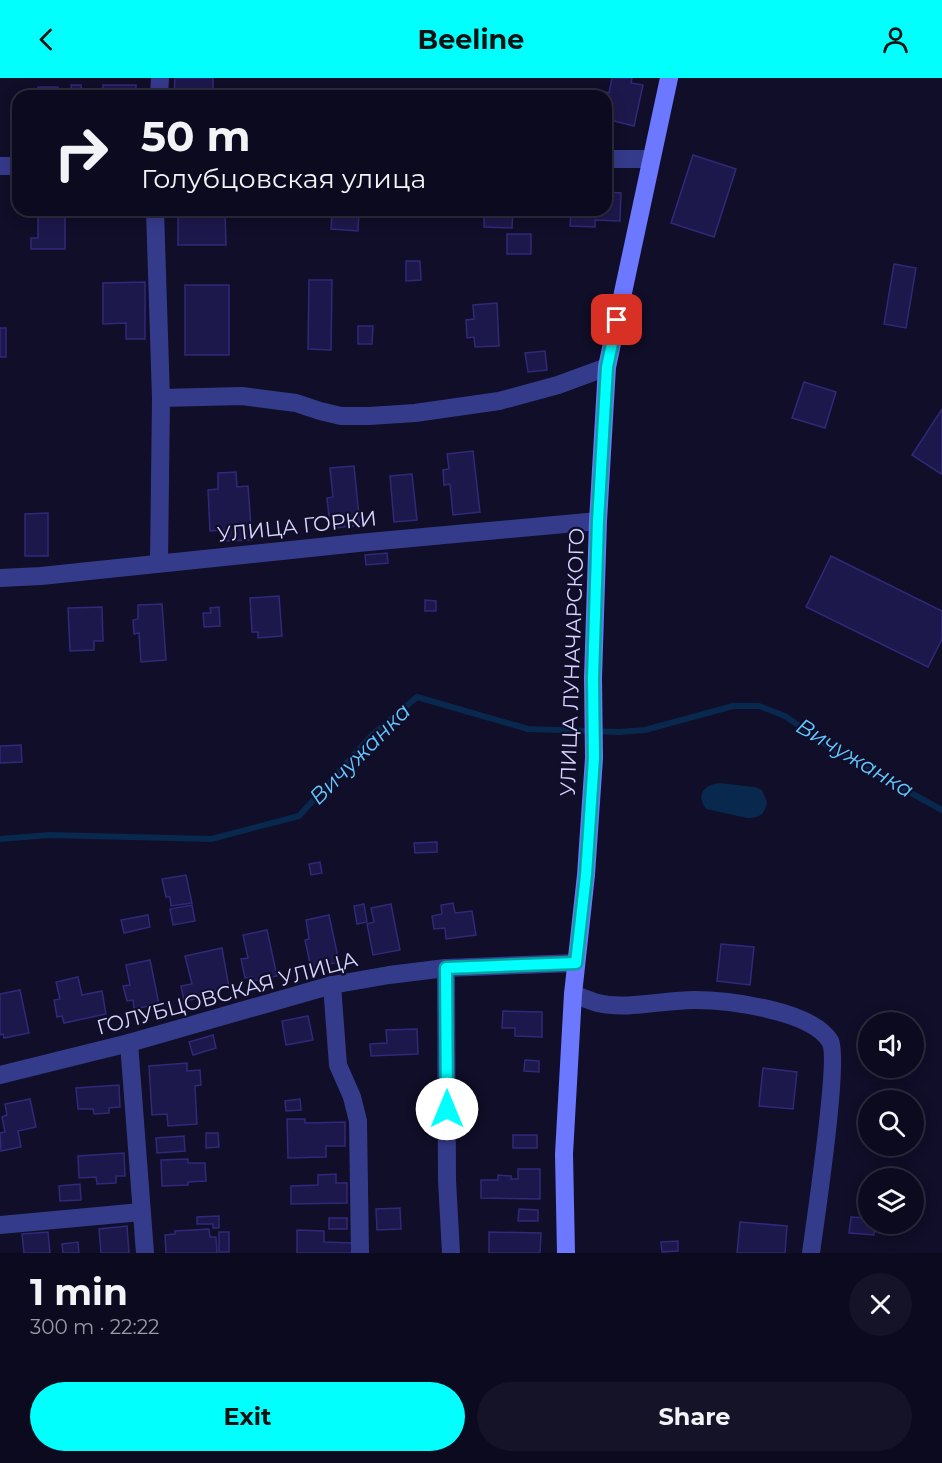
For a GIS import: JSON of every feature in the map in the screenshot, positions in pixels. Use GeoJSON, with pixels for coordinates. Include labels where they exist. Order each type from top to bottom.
{"type":"FeatureCollection","features":[{"type":"Feature","properties":{"kind":"main road","name":"УЛИЦА ЛУНАЧАРСКОГО"},"geometry":{"type":"LineString","coordinates":[[566,1253],[564,1154],[573,994],[586,875],[594,758],[593,678],[598,521],[607,367],[669,78]]}},
{"type":"Feature","properties":{"kind":"street"},"geometry":{"type":"LineString","coordinates":[[612,159],[651,159]]}},
{"type":"Feature","properties":{"kind":"street"},"geometry":{"type":"LineString","coordinates":[[155,216],[161,398],[159,563]]}},
{"type":"Feature","properties":{"kind":"street"},"geometry":{"type":"LineString","coordinates":[[161,398],[242,396],[296,403],[341,416],[369,416],[499,401],[558,385],[607,367]]}},
{"type":"Feature","properties":{"kind":"street","name":"УЛИЦА ГОРКИ"},"geometry":{"type":"LineString","coordinates":[[0,578],[42,576],[598,521]]}},
{"type":"Feature","properties":{"kind":"street","name":"ГОЛУБЦОВСКАЯ УЛИЦА"},"geometry":{"type":"LineString","coordinates":[[0,1075],[129,1042],[332,985],[446,968],[576,963]]}},
{"type":"Feature","properties":{"kind":"street"},"geometry":{"type":"LineString","coordinates":[[446,968],[447,1180],[451,1253]]}},
{"type":"Feature","properties":{"kind":"street"},"geometry":{"type":"LineString","coordinates":[[332,985],[338,1065],[352,1097],[358,1121],[360,1253]]}},
{"type":"Feature","properties":{"kind":"street"},"geometry":{"type":"LineString","coordinates":[[573,994],[598,1003],[612,1005],[697,1000],[765,1008],[803,1019],[820,1030],[831,1042],[832,1062],[828,1123],[811,1253]]}},
{"type":"Feature","properties":{"kind":"street"},"geometry":{"type":"LineString","coordinates":[[129,1042],[146,1253]]}},
{"type":"Feature","properties":{"kind":"street"},"geometry":{"type":"LineString","coordinates":[[0,1225],[141,1212]]}},
{"type":"Feature","properties":{"kind":"water"},"geometry":{"type":"Polygon","coordinates":[[[719,783],[755,787],[762,790],[767,802],[765,810],[759,816],[747,818],[706,809],[702,799],[705,788],[719,783]]]}},
{"type":"Feature","properties":{"kind":"building"},"geometry":{"type":"Polygon","coordinates":[[[175,78],[213,78],[213,90],[174,90],[175,78]]]}},
{"type":"Feature","properties":{"kind":"building"},"geometry":{"type":"Polygon","coordinates":[[[612,78],[632,78],[631,83],[643,85],[634,126],[612,120],[612,90],[610,90],[612,78]]]}},
{"type":"Feature","properties":{"kind":"building"},"geometry":{"type":"Polygon","coordinates":[[[71,85],[81,85],[81,90],[71,90],[71,85]]]}},
{"type":"Feature","properties":{"kind":"building"},"geometry":{"type":"Polygon","coordinates":[[[103,85],[136,85],[136,90],[103,90],[103,85]]]}},
{"type":"Feature","properties":{"kind":"building"},"geometry":{"type":"Polygon","coordinates":[[[38,87],[58,87],[58,90],[38,90],[38,87]]]}},
{"type":"Feature","properties":{"kind":"building"},"geometry":{"type":"Polygon","coordinates":[[[693,155],[736,169],[714,237],[671,223],[693,155]]]}},
{"type":"Feature","properties":{"kind":"building"},"geometry":{"type":"Polygon","coordinates":[[[612,192],[621,193],[620,221],[595,220],[595,227],[570,226],[571,216],[612,216],[612,192]]]}},
{"type":"Feature","properties":{"kind":"building"},"geometry":{"type":"Polygon","coordinates":[[[38,216],[65,216],[65,249],[31,249],[31,238],[38,238],[38,216]]]}},
{"type":"Feature","properties":{"kind":"building"},"geometry":{"type":"Polygon","coordinates":[[[178,216],[225,216],[226,245],[178,245],[178,216]]]}},
{"type":"Feature","properties":{"kind":"building"},"geometry":{"type":"Polygon","coordinates":[[[332,216],[359,216],[358,231],[331,229],[332,216]]]}},
{"type":"Feature","properties":{"kind":"building"},"geometry":{"type":"Polygon","coordinates":[[[484,216],[513,216],[512,228],[484,227],[484,216]]]}},
{"type":"Feature","properties":{"kind":"building"},"geometry":{"type":"Polygon","coordinates":[[[507,234],[531,234],[531,254],[507,254],[507,234]]]}},
{"type":"Feature","properties":{"kind":"building"},"geometry":{"type":"Polygon","coordinates":[[[406,261],[420,261],[421,280],[406,281],[406,261]]]}},
{"type":"Feature","properties":{"kind":"building"},"geometry":{"type":"Polygon","coordinates":[[[894,264],[916,268],[906,328],[884,324],[894,264]]]}},
{"type":"Feature","properties":{"kind":"building"},"geometry":{"type":"Polygon","coordinates":[[[309,280],[332,280],[331,350],[308,349],[309,280]]]}},
{"type":"Feature","properties":{"kind":"building"},"geometry":{"type":"Polygon","coordinates":[[[145,282],[145,339],[126,339],[126,323],[103,324],[103,283],[145,282]]]}},
{"type":"Feature","properties":{"kind":"building"},"geometry":{"type":"Polygon","coordinates":[[[185,285],[229,285],[229,355],[185,355],[185,285]]]}},
{"type":"Feature","properties":{"kind":"building"},"geometry":{"type":"Polygon","coordinates":[[[497,303],[499,346],[475,347],[474,337],[467,338],[466,320],[474,319],[473,305],[497,303]]]}},
{"type":"Feature","properties":{"kind":"building"},"geometry":{"type":"Polygon","coordinates":[[[358,326],[373,326],[372,344],[358,344],[358,326]]]}},
{"type":"Feature","properties":{"kind":"building"},"geometry":{"type":"Polygon","coordinates":[[[0,328],[6,328],[6,357],[0,357],[0,328]]]}},
{"type":"Feature","properties":{"kind":"building"},"geometry":{"type":"Polygon","coordinates":[[[545,351],[547,370],[528,372],[525,353],[545,351]]]}},
{"type":"Feature","properties":{"kind":"building"},"geometry":{"type":"Polygon","coordinates":[[[804,382],[836,392],[825,428],[792,418],[804,382]]]}},
{"type":"Feature","properties":{"kind":"building"},"geometry":{"type":"Polygon","coordinates":[[[942,409],[942,472],[941,474],[912,455],[942,409]]]}},
{"type":"Feature","properties":{"kind":"building"},"geometry":{"type":"Polygon","coordinates":[[[473,451],[480,512],[453,515],[450,484],[444,485],[443,470],[449,469],[447,454],[473,451]]]}},
{"type":"Feature","properties":{"kind":"building"},"geometry":{"type":"Polygon","coordinates":[[[354,466],[360,525],[336,528],[335,515],[329,516],[327,498],[333,497],[330,468],[354,466]]]}},
{"type":"Feature","properties":{"kind":"building"},"geometry":{"type":"Polygon","coordinates":[[[236,472],[237,487],[248,486],[252,540],[225,541],[225,530],[210,531],[208,490],[218,489],[218,473],[236,472]]]}},
{"type":"Feature","properties":{"kind":"building"},"geometry":{"type":"Polygon","coordinates":[[[412,474],[417,520],[394,522],[390,476],[412,474]]]}},
{"type":"Feature","properties":{"kind":"building"},"geometry":{"type":"Polygon","coordinates":[[[48,513],[48,556],[25,556],[25,514],[48,513]]]}},
{"type":"Feature","properties":{"kind":"building"},"geometry":{"type":"Polygon","coordinates":[[[387,553],[388,563],[366,565],[365,555],[387,553]]]}},
{"type":"Feature","properties":{"kind":"building"},"geometry":{"type":"Polygon","coordinates":[[[831,556],[942,611],[942,639],[928,667],[806,607],[831,556]]]}},
{"type":"Feature","properties":{"kind":"building"},"geometry":{"type":"Polygon","coordinates":[[[279,596],[282,636],[258,638],[258,632],[252,632],[250,598],[279,596]]]}},
{"type":"Feature","properties":{"kind":"building"},"geometry":{"type":"Polygon","coordinates":[[[425,600],[436,601],[436,611],[425,611],[425,600]]]}},
{"type":"Feature","properties":{"kind":"building"},"geometry":{"type":"Polygon","coordinates":[[[162,604],[166,660],[141,662],[139,633],[134,634],[133,620],[138,619],[138,605],[162,604]]]}},
{"type":"Feature","properties":{"kind":"building"},"geometry":{"type":"Polygon","coordinates":[[[102,607],[103,641],[94,641],[94,650],[70,651],[68,608],[102,607]]]}},
{"type":"Feature","properties":{"kind":"building"},"geometry":{"type":"Polygon","coordinates":[[[219,607],[220,626],[204,627],[203,613],[211,613],[210,608],[219,607]]]}},
{"type":"Feature","properties":{"kind":"building"},"geometry":{"type":"Polygon","coordinates":[[[21,745],[22,762],[0,763],[0,746],[21,745]]]}},
{"type":"Feature","properties":{"kind":"building"},"geometry":{"type":"Polygon","coordinates":[[[437,842],[437,852],[415,853],[414,843],[437,842]]]}},
{"type":"Feature","properties":{"kind":"building"},"geometry":{"type":"Polygon","coordinates":[[[320,862],[322,873],[311,875],[309,864],[320,862]]]}},
{"type":"Feature","properties":{"kind":"building"},"geometry":{"type":"Polygon","coordinates":[[[186,875],[192,903],[171,906],[170,897],[166,897],[162,879],[186,875]]]}},
{"type":"Feature","properties":{"kind":"building"},"geometry":{"type":"Polygon","coordinates":[[[453,903],[455,913],[472,911],[476,935],[446,939],[445,928],[434,929],[432,916],[442,914],[441,905],[453,903]]]}},
{"type":"Feature","properties":{"kind":"building"},"geometry":{"type":"Polygon","coordinates":[[[364,904],[367,922],[357,924],[354,906],[364,904]]]}},
{"type":"Feature","properties":{"kind":"building"},"geometry":{"type":"Polygon","coordinates":[[[391,904],[400,950],[373,955],[367,924],[374,922],[371,908],[391,904]]]}},
{"type":"Feature","properties":{"kind":"building"},"geometry":{"type":"Polygon","coordinates":[[[192,905],[195,921],[173,925],[170,909],[192,905]]]}},
{"type":"Feature","properties":{"kind":"building"},"geometry":{"type":"Polygon","coordinates":[[[148,915],[150,927],[124,933],[121,920],[148,915]]]}},
{"type":"Feature","properties":{"kind":"building"},"geometry":{"type":"Polygon","coordinates":[[[329,915],[339,962],[311,968],[305,940],[309,939],[306,920],[329,915]]]}},
{"type":"Feature","properties":{"kind":"building"},"geometry":{"type":"Polygon","coordinates":[[[267,930],[277,976],[253,981],[252,977],[245,978],[241,959],[248,958],[243,935],[267,930]]]}},
{"type":"Feature","properties":{"kind":"building"},"geometry":{"type":"Polygon","coordinates":[[[721,944],[754,947],[750,985],[717,981],[721,944]]]}},
{"type":"Feature","properties":{"kind":"building"},"geometry":{"type":"Polygon","coordinates":[[[222,948],[229,988],[200,994],[201,998],[184,1001],[181,986],[192,984],[185,956],[222,948]]]}},
{"type":"Feature","properties":{"kind":"building"},"geometry":{"type":"Polygon","coordinates":[[[150,960],[159,1004],[134,1009],[133,1000],[127,1001],[123,986],[130,985],[126,965],[150,960]]]}},
{"type":"Feature","properties":{"kind":"building"},"geometry":{"type":"Polygon","coordinates":[[[78,977],[82,995],[102,991],[106,1014],[64,1023],[62,1016],[57,1017],[54,1000],[60,999],[56,982],[78,977]]]}},
{"type":"Feature","properties":{"kind":"building"},"geometry":{"type":"Polygon","coordinates":[[[20,990],[29,1033],[4,1038],[3,1034],[0,1035],[0,994],[20,990]]]}},
{"type":"Feature","properties":{"kind":"building"},"geometry":{"type":"Polygon","coordinates":[[[503,1011],[542,1012],[542,1037],[515,1036],[515,1028],[502,1028],[503,1011]]]}},
{"type":"Feature","properties":{"kind":"building"},"geometry":{"type":"Polygon","coordinates":[[[308,1016],[313,1040],[286,1045],[282,1021],[308,1016]]]}},
{"type":"Feature","properties":{"kind":"building"},"geometry":{"type":"Polygon","coordinates":[[[417,1029],[418,1054],[371,1056],[370,1044],[387,1043],[386,1030],[417,1029]]]}},
{"type":"Feature","properties":{"kind":"building"},"geometry":{"type":"Polygon","coordinates":[[[213,1035],[216,1048],[193,1055],[189,1042],[213,1035]]]}},
{"type":"Feature","properties":{"kind":"building"},"geometry":{"type":"Polygon","coordinates":[[[525,1060],[539,1061],[539,1072],[524,1071],[525,1060]]]}},
{"type":"Feature","properties":{"kind":"building"},"geometry":{"type":"Polygon","coordinates":[[[187,1063],[187,1071],[200,1070],[201,1085],[195,1086],[197,1124],[168,1126],[167,1114],[152,1115],[149,1066],[187,1063]]]}},
{"type":"Feature","properties":{"kind":"building"},"geometry":{"type":"Polygon","coordinates":[[[763,1068],[797,1072],[793,1109],[759,1106],[763,1068]]]}},
{"type":"Feature","properties":{"kind":"building"},"geometry":{"type":"Polygon","coordinates":[[[119,1085],[120,1107],[109,1108],[109,1113],[94,1114],[93,1109],[78,1109],[76,1088],[119,1085]]]}},
{"type":"Feature","properties":{"kind":"building"},"geometry":{"type":"Polygon","coordinates":[[[30,1099],[36,1127],[18,1131],[21,1147],[1,1151],[0,1133],[5,1132],[2,1117],[7,1115],[5,1104],[30,1099]]]}},
{"type":"Feature","properties":{"kind":"building"},"geometry":{"type":"Polygon","coordinates":[[[300,1099],[301,1110],[286,1111],[285,1101],[300,1099]]]}},
{"type":"Feature","properties":{"kind":"building"},"geometry":{"type":"Polygon","coordinates":[[[287,1119],[305,1119],[305,1123],[345,1122],[345,1146],[326,1146],[326,1157],[288,1158],[287,1119]]]}},
{"type":"Feature","properties":{"kind":"building"},"geometry":{"type":"Polygon","coordinates":[[[206,1133],[218,1133],[219,1147],[206,1148],[206,1133]]]}},
{"type":"Feature","properties":{"kind":"building"},"geometry":{"type":"Polygon","coordinates":[[[513,1135],[537,1135],[537,1148],[513,1148],[513,1135]]]}},
{"type":"Feature","properties":{"kind":"building"},"geometry":{"type":"Polygon","coordinates":[[[184,1136],[185,1151],[157,1153],[156,1138],[184,1136]]]}},
{"type":"Feature","properties":{"kind":"building"},"geometry":{"type":"Polygon","coordinates":[[[124,1153],[125,1176],[116,1176],[116,1183],[97,1184],[96,1177],[79,1178],[78,1156],[124,1153]]]}},
{"type":"Feature","properties":{"kind":"building"},"geometry":{"type":"Polygon","coordinates":[[[188,1159],[188,1163],[205,1163],[206,1181],[188,1182],[188,1185],[162,1186],[161,1160],[188,1159]]]}},
{"type":"Feature","properties":{"kind":"building"},"geometry":{"type":"Polygon","coordinates":[[[518,1169],[540,1169],[540,1199],[481,1198],[481,1180],[498,1180],[498,1175],[518,1179],[518,1169]]]}},
{"type":"Feature","properties":{"kind":"building"},"geometry":{"type":"Polygon","coordinates":[[[336,1174],[336,1183],[347,1183],[347,1203],[291,1204],[291,1186],[318,1185],[318,1175],[336,1174]]]}},
{"type":"Feature","properties":{"kind":"building"},"geometry":{"type":"Polygon","coordinates":[[[80,1184],[81,1200],[60,1201],[59,1186],[80,1184]]]}},
{"type":"Feature","properties":{"kind":"building"},"geometry":{"type":"Polygon","coordinates":[[[400,1208],[401,1229],[377,1230],[376,1209],[400,1208]]]}},
{"type":"Feature","properties":{"kind":"building"},"geometry":{"type":"Polygon","coordinates":[[[519,1209],[538,1210],[538,1221],[518,1221],[519,1209]]]}},
{"type":"Feature","properties":{"kind":"building"},"geometry":{"type":"Polygon","coordinates":[[[219,1216],[219,1228],[213,1228],[213,1224],[197,1224],[197,1217],[219,1216]]]}},
{"type":"Feature","properties":{"kind":"building"},"geometry":{"type":"Polygon","coordinates":[[[851,1217],[858,1217],[858,1234],[849,1233],[851,1217]]]}},
{"type":"Feature","properties":{"kind":"building"},"geometry":{"type":"Polygon","coordinates":[[[329,1218],[347,1218],[347,1229],[329,1229],[329,1218]]]}},
{"type":"Feature","properties":{"kind":"building"},"geometry":{"type":"Polygon","coordinates":[[[740,1222],[787,1226],[785,1253],[737,1253],[740,1222]]]}},
{"type":"Feature","properties":{"kind":"building"},"geometry":{"type":"Polygon","coordinates":[[[127,1226],[129,1253],[101,1253],[99,1229],[127,1226]]]}},
{"type":"Feature","properties":{"kind":"building"},"geometry":{"type":"Polygon","coordinates":[[[209,1229],[210,1237],[216,1237],[217,1253],[166,1253],[165,1235],[175,1234],[175,1231],[209,1229]]]}},
{"type":"Feature","properties":{"kind":"building"},"geometry":{"type":"Polygon","coordinates":[[[297,1230],[324,1231],[324,1242],[352,1243],[352,1253],[297,1253],[297,1230]]]}},
{"type":"Feature","properties":{"kind":"building"},"geometry":{"type":"Polygon","coordinates":[[[48,1232],[50,1253],[24,1253],[22,1234],[48,1232]]]}},
{"type":"Feature","properties":{"kind":"building"},"geometry":{"type":"Polygon","coordinates":[[[219,1232],[229,1232],[229,1252],[219,1252],[219,1232]]]}},
{"type":"Feature","properties":{"kind":"building"},"geometry":{"type":"Polygon","coordinates":[[[489,1232],[541,1233],[540,1253],[489,1253],[489,1232]]]}},
{"type":"Feature","properties":{"kind":"building"},"geometry":{"type":"Polygon","coordinates":[[[678,1241],[678,1251],[662,1252],[661,1242],[678,1241]]]}},
{"type":"Feature","properties":{"kind":"building"},"geometry":{"type":"Polygon","coordinates":[[[78,1242],[79,1253],[63,1253],[62,1244],[78,1242]]]}},
{"type":"Feature","properties":{"kind":"waterway","name":"Вичужанка"},"geometry":{"type":"LineString","coordinates":[[0,839],[49,835],[211,839],[299,816],[371,736],[417,697],[528,729],[619,732],[645,730],[733,706],[759,706],[785,716],[840,754],[942,810]]}},
{"type":"Feature","properties":{"kind":"route"},"geometry":{"type":"LineString","coordinates":[[447,1109],[446,968],[576,963],[586,875],[594,758],[593,678],[598,521],[607,367],[617,320]]}}]}
